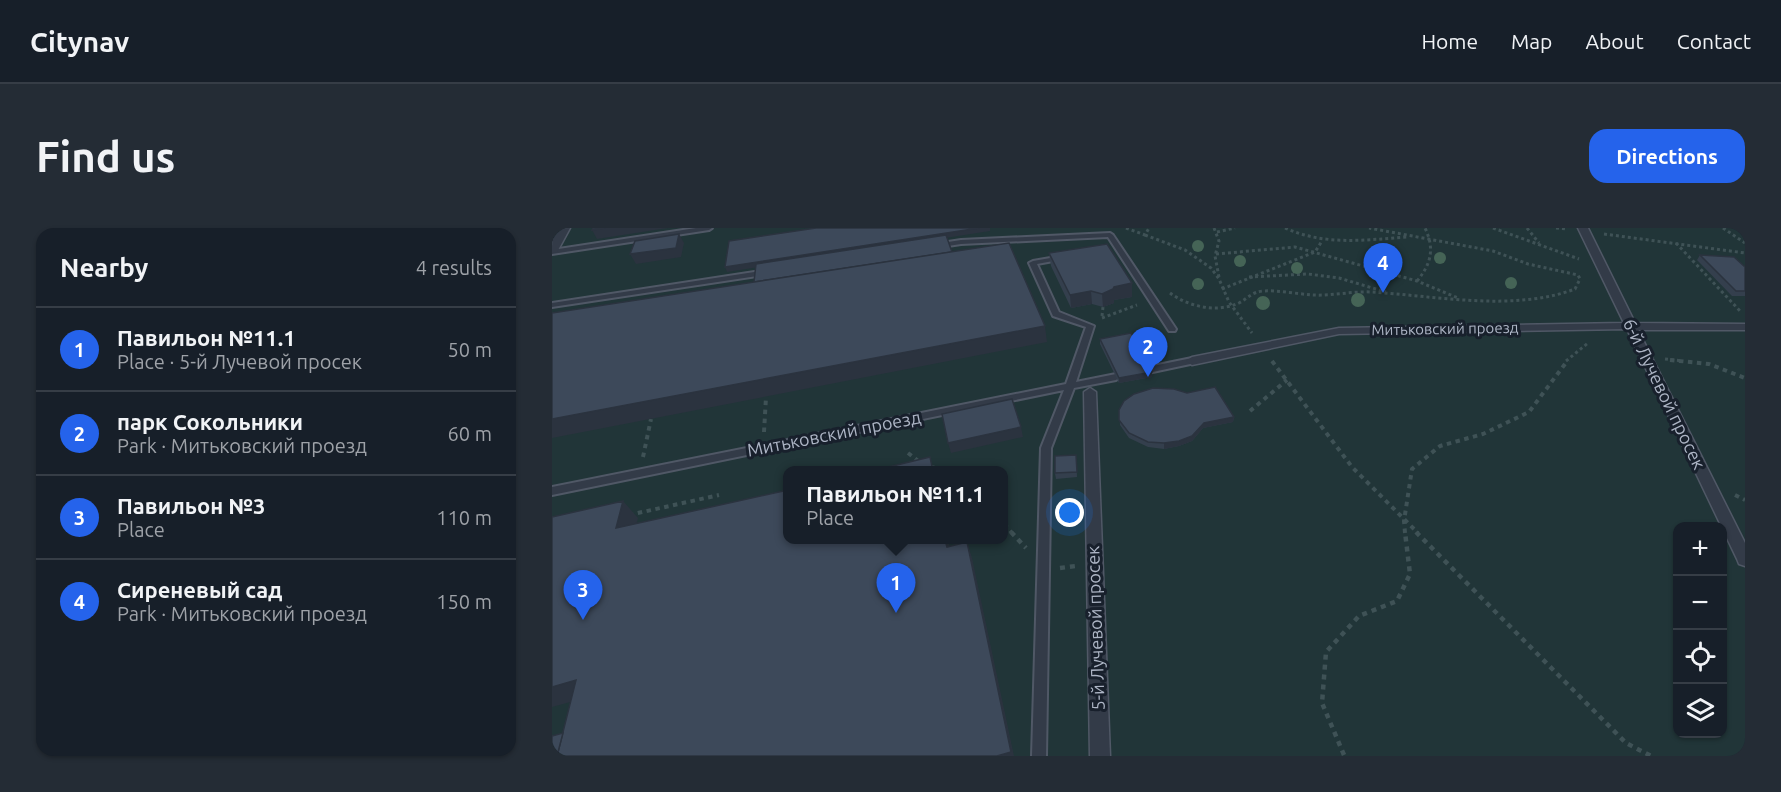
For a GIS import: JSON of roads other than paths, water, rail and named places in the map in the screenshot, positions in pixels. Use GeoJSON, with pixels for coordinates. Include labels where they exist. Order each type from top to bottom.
{"type":"FeatureCollection","features":[{"type":"Feature","properties":{"kind":"street"},"geometry":{"type":"LineString","coordinates":[[552,251],[562,228]]}},
{"type":"Feature","properties":{"kind":"street","name":"6-й Лучевой просек"},"geometry":{"type":"LineString","coordinates":[[1584,230],[1745,559]]}},
{"type":"Feature","properties":{"kind":"street","name":"Митьковский проезд"},"geometry":{"type":"LineString","coordinates":[[1192,361],[1339,331],[1630,326],[1745,327]]}},
{"type":"Feature","properties":{"kind":"street","name":"5-й Лучевой просек"},"geometry":{"type":"LineString","coordinates":[[1090,392],[1100,756]]}},
{"type":"Feature","properties":{"kind":"lane"},"geometry":{"type":"LineString","coordinates":[[552,251],[709,228]]}},
{"type":"Feature","properties":{"kind":"lane"},"geometry":{"type":"LineString","coordinates":[[926,247],[961,242],[1110,235],[1172,329]]}},
{"type":"Feature","properties":{"kind":"lane"},"geometry":{"type":"LineString","coordinates":[[1108,250],[1118,248]]}},
{"type":"Feature","properties":{"kind":"lane"},"geometry":{"type":"LineString","coordinates":[[1039,756],[1046,448],[1070,387],[1090,326],[1056,314],[1033,263],[1076,256]]}},
{"type":"Feature","properties":{"kind":"lane"},"geometry":{"type":"LineString","coordinates":[[552,305],[774,271]]}},
{"type":"Feature","properties":{"kind":"lane","name":"Митьковский проезд"},"geometry":{"type":"LineString","coordinates":[[1148,370],[1192,361]]}},
{"type":"Feature","properties":{"kind":"lane","name":"Митьковский проезд"},"geometry":{"type":"LineString","coordinates":[[552,491],[1116,377]]}},
{"type":"Feature","properties":{"kind":"place","name":"Сиреневый сад"},"geometry":{"type":"Point","coordinates":[1383,293]}},
{"type":"Feature","properties":{"kind":"place","name":"парк Сокольники"},"geometry":{"type":"Point","coordinates":[1148,377]}},
{"type":"Feature","properties":{"kind":"place","name":"Павильон №11.1"},"geometry":{"type":"Point","coordinates":[896,613]}},
{"type":"Feature","properties":{"kind":"place","name":"Павильон №3"},"geometry":{"type":"Point","coordinates":[583,620]}}]}
